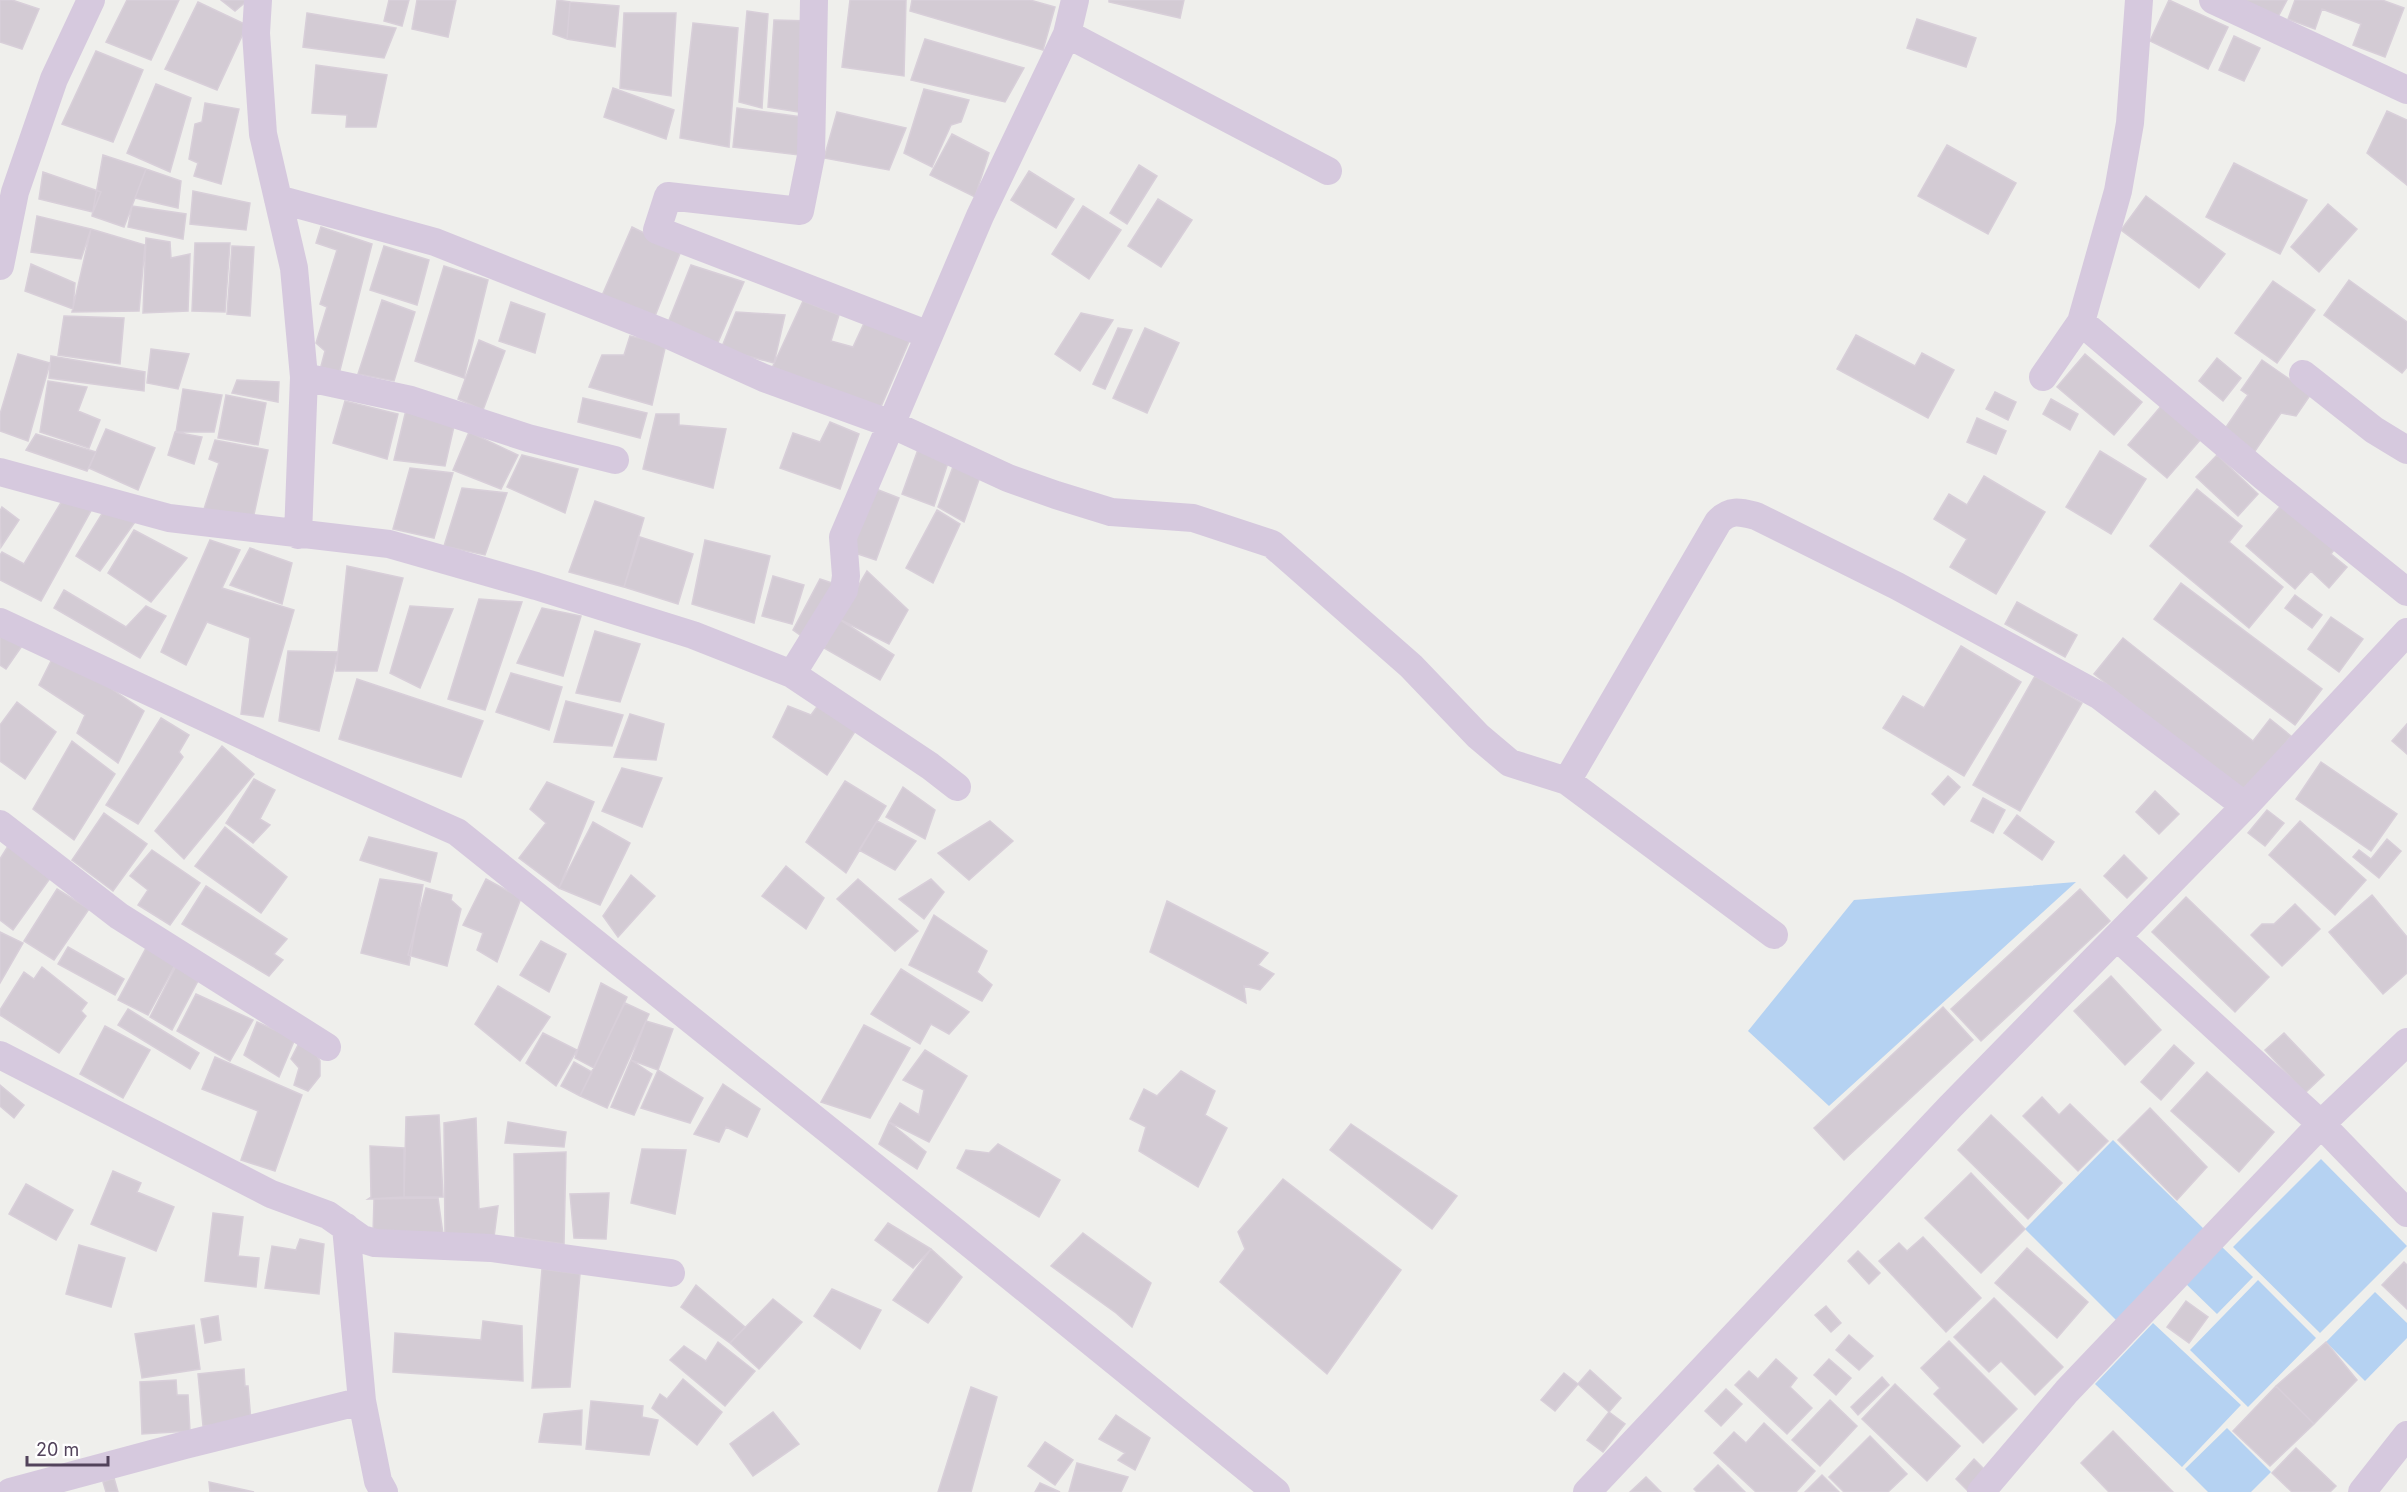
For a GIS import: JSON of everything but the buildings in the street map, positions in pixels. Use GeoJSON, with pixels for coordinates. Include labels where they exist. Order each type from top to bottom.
{"type":"FeatureCollection","features":[{"type":"Feature","properties":{"kind":"street"},"geometry":{"type":"LineString","coordinates":[[0,266],[15,192],[54,79],[91,0]]}},
{"type":"Feature","properties":{"kind":"street"},"geometry":{"type":"LineString","coordinates":[[258,0],[256,33],[263,134],[294,268],[304,377],[298,535]]}},
{"type":"Feature","properties":{"kind":"street"},"geometry":{"type":"LineString","coordinates":[[814,0],[811,156],[800,211],[668,195],[657,230],[929,335]]}},
{"type":"Feature","properties":{"kind":"street"},"geometry":{"type":"LineString","coordinates":[[792,674],[844,590],[846,576],[843,537],[980,216],[1067,34],[1075,0]]}},
{"type":"Feature","properties":{"kind":"street"},"geometry":{"type":"LineString","coordinates":[[2214,0],[2407,90]]}},
{"type":"Feature","properties":{"kind":"street"},"geometry":{"type":"LineString","coordinates":[[2043,377],[2081,322],[2120,179],[2130,123],[2134,1]]}},
{"type":"Feature","properties":{"kind":"street"},"geometry":{"type":"LineString","coordinates":[[1067,34],[1328,171]]}},
{"type":"Feature","properties":{"kind":"street"},"geometry":{"type":"LineString","coordinates":[[278,199],[435,242],[652,328],[764,378],[891,424],[1008,478],[1056,495],[1112,512],[1193,518],[1272,544],[1411,666],[1478,736],[1510,763],[1567,781],[1774,935]]}},
{"type":"Feature","properties":{"kind":"street"},"geometry":{"type":"LineString","coordinates":[[2081,322],[2263,476],[2407,592]]}},
{"type":"Feature","properties":{"kind":"street"},"geometry":{"type":"LineString","coordinates":[[2302,374],[2374,430],[2407,450]]}},
{"type":"Feature","properties":{"kind":"street"},"geometry":{"type":"LineString","coordinates":[[304,377],[411,400],[528,438],[615,460]]}},
{"type":"Feature","properties":{"kind":"street"},"geometry":{"type":"LineString","coordinates":[[0,472],[169,518],[389,544],[536,586],[693,636],[792,674],[930,766],[957,787]]}},
{"type":"Feature","properties":{"kind":"street"},"geometry":{"type":"LineString","coordinates":[[1567,781],[1718,522],[1724,516],[1739,511],[1756,516],[1897,586],[2100,696],[2245,806]]}},
{"type":"Feature","properties":{"kind":"street"},"geometry":{"type":"LineString","coordinates":[[0,621],[306,765],[457,832],[1276,1492]]}},
{"type":"Feature","properties":{"kind":"street"},"geometry":{"type":"LineString","coordinates":[[1587,1492],[1950,1107],[2245,806],[2407,632]]}},
{"type":"Feature","properties":{"kind":"street"},"geometry":{"type":"LineString","coordinates":[[0,824],[119,916],[327,1047]]}},
{"type":"Feature","properties":{"kind":"street"},"geometry":{"type":"LineString","coordinates":[[2117,937],[2321,1124],[2407,1213]]}},
{"type":"Feature","properties":{"kind":"street"},"geometry":{"type":"LineString","coordinates":[[1981,1492],[2067,1390],[2321,1124],[2407,1042]]}},
{"type":"Feature","properties":{"kind":"street"},"geometry":{"type":"LineString","coordinates":[[0,1055],[271,1194],[328,1215],[362,1239],[375,1242],[490,1248],[671,1273]]}},
{"type":"Feature","properties":{"kind":"street"},"geometry":{"type":"LineString","coordinates":[[346,1227],[362,1401],[378,1481],[384,1492]]}},
{"type":"Feature","properties":{"kind":"street"},"geometry":{"type":"LineString","coordinates":[[10,1492],[362,1401]]}},
{"type":"Feature","properties":{"kind":"street"},"geometry":{"type":"LineString","coordinates":[[2362,1492],[2407,1435]]}},
{"type":"Feature","properties":{"kind":"shaded area"},"geometry":{"type":"Polygon","coordinates":[[[2076,882],[1829,1106],[1748,1031],[1854,900],[2076,882]]]}},
{"type":"Feature","properties":{"kind":"shaded area"},"geometry":{"type":"Polygon","coordinates":[[[2113,1140],[2205,1230],[2116,1320],[2025,1229],[2113,1140]]]}},
{"type":"Feature","properties":{"kind":"shaded area"},"geometry":{"type":"Polygon","coordinates":[[[2321,1159],[2407,1246],[2320,1333],[2233,1247],[2321,1159]]]}},
{"type":"Feature","properties":{"kind":"shaded area"},"geometry":{"type":"Polygon","coordinates":[[[2221,1246],[2253,1277],[2217,1314],[2185,1283],[2221,1246]]]}},
{"type":"Feature","properties":{"kind":"shaded area"},"geometry":{"type":"Polygon","coordinates":[[[2258,1280],[2316,1338],[2248,1407],[2190,1350],[2258,1280]]]}},
{"type":"Feature","properties":{"kind":"shaded area"},"geometry":{"type":"Polygon","coordinates":[[[2375,1292],[2407,1323],[2407,1338],[2365,1381],[2326,1342],[2375,1292]]]}},
{"type":"Feature","properties":{"kind":"shaded area"},"geometry":{"type":"Polygon","coordinates":[[[2153,1323],[2241,1405],[2182,1467],[2095,1384],[2153,1323]]]}},
{"type":"Feature","properties":{"kind":"shaded area"},"geometry":{"type":"Polygon","coordinates":[[[2227,1428],[2271,1472],[2251,1492],[2208,1492],[2185,1469],[2227,1428]]]}}]}
